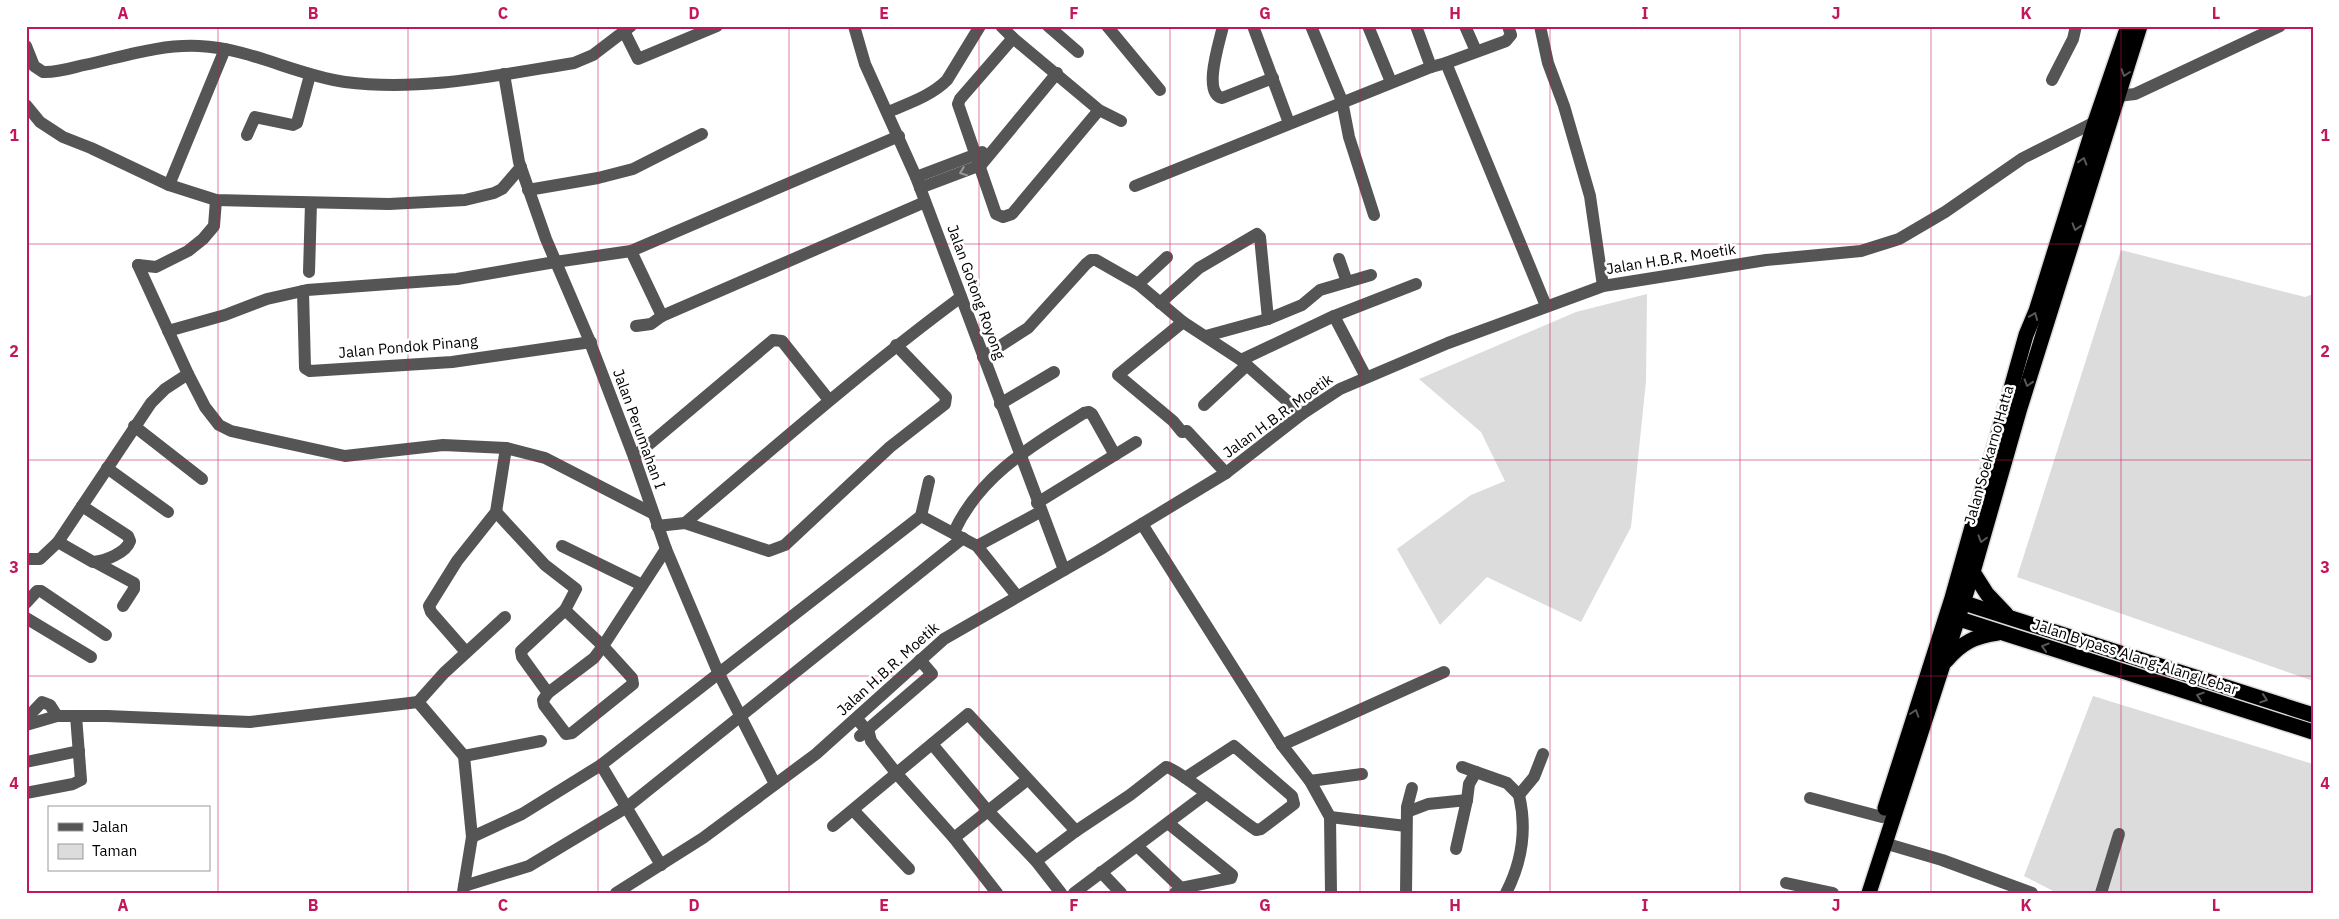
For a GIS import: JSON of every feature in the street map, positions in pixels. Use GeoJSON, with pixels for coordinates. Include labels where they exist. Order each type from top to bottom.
{"type":"FeatureCollection","features":[{"type":"Feature","properties":{"kind":"highway","name":"Jalan Soekarno Hatta"},"geometry":{"type":"LineString","coordinates":[[1858,893],[1882,817],[1957,600],[2026,334],[2036,311],[2095,122],[2128,26]]}},
{"type":"Feature","properties":{"kind":"highway","name":"Jalan Soekarno Hatta"},"geometry":{"type":"LineString","coordinates":[[1957,600],[1972,572],[2020,408],[2140,26]]}},
{"type":"Feature","properties":{"kind":"highway"},"geometry":{"type":"LineString","coordinates":[[1972,572],[1995,604],[2009,617]]}},
{"type":"Feature","properties":{"kind":"highway","name":"Jalan Bypass Alang-Alang Lebar"},"geometry":{"type":"LineString","coordinates":[[1957,600],[2313,715]]}},
{"type":"Feature","properties":{"kind":"highway","name":"Jalan Soekarno Hatta"},"geometry":{"type":"LineString","coordinates":[[1869,893],[1943,665],[1952,616]]}},
{"type":"Feature","properties":{"kind":"highway","name":"Jalan Bypass Alang-Alang Lebar"},"geometry":{"type":"LineString","coordinates":[[1952,616],[2313,732]]}},
{"type":"Feature","properties":{"kind":"highway"},"geometry":{"type":"LineString","coordinates":[[1943,665],[1954,651],[1968,640],[2000,632]]}},
{"type":"Feature","properties":{"kind":"street"},"geometry":{"type":"LineString","coordinates":[[26,46],[30,68],[48,73],[152,49],[197,46],[225,49],[267,60],[310,75],[377,85],[435,83],[576,63],[593,55],[628,28],[638,58],[717,26]]}},
{"type":"Feature","properties":{"kind":"street","name":"Jalan Gotong Royong"},"geometry":{"type":"LineString","coordinates":[[854,26],[865,64],[918,182],[1039,508],[1064,570]]}},
{"type":"Feature","properties":{"kind":"street"},"geometry":{"type":"LineString","coordinates":[[888,112],[929,94],[940,87],[947,80],[980,26]]}},
{"type":"Feature","properties":{"kind":"street"},"geometry":{"type":"LineString","coordinates":[[1001,26],[1099,110],[1121,121]]}},
{"type":"Feature","properties":{"kind":"street"},"geometry":{"type":"LineString","coordinates":[[1048,26],[1078,52]]}},
{"type":"Feature","properties":{"kind":"street"},"geometry":{"type":"LineString","coordinates":[[1107,26],[1160,90]]}},
{"type":"Feature","properties":{"kind":"street"},"geometry":{"type":"LineString","coordinates":[[1223,26],[1212,75],[1217,96],[1222,98],[1272,78]]}},
{"type":"Feature","properties":{"kind":"street"},"geometry":{"type":"LineString","coordinates":[[1253,26],[1289,123]]}},
{"type":"Feature","properties":{"kind":"street"},"geometry":{"type":"LineString","coordinates":[[1312,26],[1342,101],[1349,137],[1374,216]]}},
{"type":"Feature","properties":{"kind":"street"},"geometry":{"type":"LineString","coordinates":[[1368,26],[1391,82]]}},
{"type":"Feature","properties":{"kind":"street"},"geometry":{"type":"LineString","coordinates":[[1416,26],[1431,66]]}},
{"type":"Feature","properties":{"kind":"street"},"geometry":{"type":"LineString","coordinates":[[1465,26],[1476,51]]}},
{"type":"Feature","properties":{"kind":"street"},"geometry":{"type":"LineString","coordinates":[[1135,186],[1342,101],[1431,66],[1446,64],[1508,39],[1511,35],[1508,26]]}},
{"type":"Feature","properties":{"kind":"street"},"geometry":{"type":"LineString","coordinates":[[1540,26],[1548,63],[1564,106],[1590,196],[1603,286]]}},
{"type":"Feature","properties":{"kind":"street"},"geometry":{"type":"LineString","coordinates":[[2052,80],[2073,39],[2076,26]]}},
{"type":"Feature","properties":{"kind":"street"},"geometry":{"type":"LineString","coordinates":[[2118,96],[2135,94],[2280,26]]}},
{"type":"Feature","properties":{"kind":"street"},"geometry":{"type":"LineString","coordinates":[[1013,38],[959,101],[958,106],[996,214],[1003,217],[1008,216],[1099,110]]}},
{"type":"Feature","properties":{"kind":"street"},"geometry":{"type":"LineString","coordinates":[[168,185],[225,49]]}},
{"type":"Feature","properties":{"kind":"street"},"geometry":{"type":"LineString","coordinates":[[1446,64],[1546,306]]}},
{"type":"Feature","properties":{"kind":"street"},"geometry":{"type":"LineString","coordinates":[[918,182],[978,159],[998,146],[1057,73]]}},
{"type":"Feature","properties":{"kind":"street","name":"Jalan Perumahan I"},"geometry":{"type":"LineString","coordinates":[[504,74],[518,162],[555,262],[590,342],[634,457],[666,549],[718,672],[775,784]]}},
{"type":"Feature","properties":{"kind":"street"},"geometry":{"type":"LineString","coordinates":[[247,135],[255,117],[293,125],[297,124],[310,75]]}},
{"type":"Feature","properties":{"kind":"street"},"geometry":{"type":"LineString","coordinates":[[26,105],[40,122],[63,137],[91,148],[168,185],[216,200],[389,204],[465,200],[484,197],[502,189],[521,167]]}},
{"type":"Feature","properties":{"kind":"street","name":"Jalan H.B.R. Moetik"},"geometry":{"type":"LineString","coordinates":[[616,893],[703,838],[775,784],[854,722],[920,660],[956,631],[1064,570],[1226,473],[1302,414],[1340,389],[1546,306],[1603,286],[1766,260],[1860,252],[1899,238],[1945,212],[2023,158],[2095,122]]}},
{"type":"Feature","properties":{"kind":"street"},"geometry":{"type":"LineString","coordinates":[[528,190],[598,178],[633,169],[702,134]]}},
{"type":"Feature","properties":{"kind":"street"},"geometry":{"type":"LineString","coordinates":[[168,331],[225,315],[267,299],[303,291],[448,280],[631,251],[898,136]]}},
{"type":"Feature","properties":{"kind":"street"},"geometry":{"type":"LineString","coordinates":[[216,200],[214,226],[203,239],[188,251],[156,267],[138,265],[188,374],[206,407],[219,425],[231,430],[332,454],[362,455],[443,445],[506,448],[527,452],[545,458],[652,513]]}},
{"type":"Feature","properties":{"kind":"street"},"geometry":{"type":"LineString","coordinates":[[636,326],[651,324],[662,316],[925,202]]}},
{"type":"Feature","properties":{"kind":"street"},"geometry":{"type":"LineString","coordinates":[[309,272],[311,203]]}},
{"type":"Feature","properties":{"kind":"street"},"geometry":{"type":"LineString","coordinates":[[1160,303],[1199,268],[1257,234],[1260,237],[1268,319]]}},
{"type":"Feature","properties":{"kind":"street"},"geometry":{"type":"LineString","coordinates":[[631,251],[662,316]]}},
{"type":"Feature","properties":{"kind":"street"},"geometry":{"type":"LineString","coordinates":[[1138,284],[1167,257]]}},
{"type":"Feature","properties":{"kind":"street"},"geometry":{"type":"LineString","coordinates":[[1339,259],[1347,282]]}},
{"type":"Feature","properties":{"kind":"street"},"geometry":{"type":"LineString","coordinates":[[983,356],[1028,328],[1091,260],[1096,260],[1138,284],[1183,322],[1244,362],[1302,414]]}},
{"type":"Feature","properties":{"kind":"street"},"geometry":{"type":"LineString","coordinates":[[1206,336],[1268,319],[1302,305],[1320,290],[1371,275]]}},
{"type":"Feature","properties":{"kind":"street"},"geometry":{"type":"LineString","coordinates":[[1204,405],[1244,362],[1334,316],[1416,284]]}},
{"type":"Feature","properties":{"kind":"street","name":"Jalan Pondok Pinang"},"geometry":{"type":"LineString","coordinates":[[303,291],[305,368],[310,372],[452,362],[590,342]]}},
{"type":"Feature","properties":{"kind":"street"},"geometry":{"type":"LineString","coordinates":[[685,523],[829,400],[896,346],[961,298]]}},
{"type":"Feature","properties":{"kind":"street"},"geometry":{"type":"LineString","coordinates":[[1334,316],[1366,377]]}},
{"type":"Feature","properties":{"kind":"street"},"geometry":{"type":"LineString","coordinates":[[1183,322],[1118,375],[1173,421],[1182,432],[1187,431],[1226,473]]}},
{"type":"Feature","properties":{"kind":"street"},"geometry":{"type":"LineString","coordinates":[[634,457],[773,340],[782,341],[829,400]]}},
{"type":"Feature","properties":{"kind":"street"},"geometry":{"type":"LineString","coordinates":[[657,526],[685,523],[764,550],[774,550],[785,545],[890,447],[945,404],[946,397],[896,346]]}},
{"type":"Feature","properties":{"kind":"street"},"geometry":{"type":"LineString","coordinates":[[1000,404],[1054,372]]}},
{"type":"Feature","properties":{"kind":"street"},"geometry":{"type":"LineString","coordinates":[[26,559],[40,559],[58,542],[134,426],[157,396],[188,374]]}},
{"type":"Feature","properties":{"kind":"street"},"geometry":{"type":"LineString","coordinates":[[418,702],[464,756],[472,838],[463,889],[529,866],[627,808],[958,535],[984,486],[1019,454],[1084,413],[1089,412],[1115,455]]}},
{"type":"Feature","properties":{"kind":"street"},"geometry":{"type":"LineString","coordinates":[[134,426],[202,479]]}},
{"type":"Feature","properties":{"kind":"street"},"geometry":{"type":"LineString","coordinates":[[978,546],[1039,508],[1136,442]]}},
{"type":"Feature","properties":{"kind":"street"},"geometry":{"type":"LineString","coordinates":[[466,652],[431,612],[429,606],[457,561],[496,512],[506,448]]}},
{"type":"Feature","properties":{"kind":"street"},"geometry":{"type":"LineString","coordinates":[[107,468],[168,512]]}},
{"type":"Feature","properties":{"kind":"street"},"geometry":{"type":"LineString","coordinates":[[472,838],[522,814],[601,765],[718,672],[921,516],[929,481]]}},
{"type":"Feature","properties":{"kind":"street"},"geometry":{"type":"LineString","coordinates":[[82,506],[114,526],[130,540],[128,545],[119,553],[95,562]]}},
{"type":"Feature","properties":{"kind":"street"},"geometry":{"type":"LineString","coordinates":[[496,512],[539,560],[576,589],[565,610],[521,651],[522,657],[548,693]]}},
{"type":"Feature","properties":{"kind":"street"},"geometry":{"type":"LineString","coordinates":[[921,516],[978,546],[1017,596]]}},
{"type":"Feature","properties":{"kind":"street"},"geometry":{"type":"LineString","coordinates":[[1142,524],[1282,745],[1310,781],[1330,817],[1331,893]]}},
{"type":"Feature","properties":{"kind":"street"},"geometry":{"type":"LineString","coordinates":[[58,542],[134,583],[134,589],[123,606]]}},
{"type":"Feature","properties":{"kind":"street"},"geometry":{"type":"LineString","coordinates":[[562,546],[642,585]]}},
{"type":"Feature","properties":{"kind":"street"},"geometry":{"type":"LineString","coordinates":[[565,610],[603,646],[632,678],[633,682],[631,686],[568,734],[564,733],[544,705],[543,700],[548,693],[594,658],[603,646],[666,549]]}},
{"type":"Feature","properties":{"kind":"street"},"geometry":{"type":"LineString","coordinates":[[26,603],[37,591],[41,591],[106,635]]}},
{"type":"Feature","properties":{"kind":"street"},"geometry":{"type":"LineString","coordinates":[[26,725],[57,716],[150,716],[250,722],[418,702],[430,686],[505,617]]}},
{"type":"Feature","properties":{"kind":"street"},"geometry":{"type":"LineString","coordinates":[[26,618],[91,657]]}},
{"type":"Feature","properties":{"kind":"street"},"geometry":{"type":"LineString","coordinates":[[866,736],[932,674],[920,660]]}},
{"type":"Feature","properties":{"kind":"street"},"geometry":{"type":"LineString","coordinates":[[1282,745],[1444,672]]}},
{"type":"Feature","properties":{"kind":"street"},"geometry":{"type":"LineString","coordinates":[[26,719],[42,702],[50,705],[57,716]]}},
{"type":"Feature","properties":{"kind":"street"},"geometry":{"type":"LineString","coordinates":[[833,826],[969,714],[1076,832]]}},
{"type":"Feature","properties":{"kind":"street"},"geometry":{"type":"LineString","coordinates":[[26,793],[79,782],[82,775],[76,716]]}},
{"type":"Feature","properties":{"kind":"street"},"geometry":{"type":"LineString","coordinates":[[854,722],[954,838],[997,893]]}},
{"type":"Feature","properties":{"kind":"street"},"geometry":{"type":"LineString","coordinates":[[464,756],[541,741]]}},
{"type":"Feature","properties":{"kind":"street"},"geometry":{"type":"LineString","coordinates":[[932,744],[988,811],[1036,861],[1061,893]]}},
{"type":"Feature","properties":{"kind":"street"},"geometry":{"type":"LineString","coordinates":[[1036,861],[1165,768],[1172,768],[1185,778],[1206,794],[1256,830],[1261,829],[1294,804],[1292,796],[1237,746],[1230,746],[1185,778]]}},
{"type":"Feature","properties":{"kind":"street"},"geometry":{"type":"LineString","coordinates":[[26,762],[79,751]]}},
{"type":"Feature","properties":{"kind":"street"},"geometry":{"type":"LineString","coordinates":[[1519,795],[1534,777],[1543,754]]}},
{"type":"Feature","properties":{"kind":"street"},"geometry":{"type":"LineString","coordinates":[[601,765],[661,865]]}},
{"type":"Feature","properties":{"kind":"street"},"geometry":{"type":"LineString","coordinates":[[1462,767],[1507,783],[1519,795],[1522,850],[1506,893]]}},
{"type":"Feature","properties":{"kind":"street"},"geometry":{"type":"LineString","coordinates":[[1456,849],[1470,784],[1476,772]]}},
{"type":"Feature","properties":{"kind":"street"},"geometry":{"type":"LineString","coordinates":[[1310,781],[1362,774]]}},
{"type":"Feature","properties":{"kind":"street"},"geometry":{"type":"LineString","coordinates":[[954,838],[1027,780]]}},
{"type":"Feature","properties":{"kind":"street"},"geometry":{"type":"LineString","coordinates":[[1406,893],[1406,826],[1412,788]]}},
{"type":"Feature","properties":{"kind":"street"},"geometry":{"type":"LineString","coordinates":[[1074,893],[1206,794]]}},
{"type":"Feature","properties":{"kind":"street"},"geometry":{"type":"LineString","coordinates":[[1810,798],[1882,817]]}},
{"type":"Feature","properties":{"kind":"street"},"geometry":{"type":"LineString","coordinates":[[1407,812],[1428,804],[1467,800]]}},
{"type":"Feature","properties":{"kind":"street"},"geometry":{"type":"LineString","coordinates":[[853,810],[909,869]]}},
{"type":"Feature","properties":{"kind":"street"},"geometry":{"type":"LineString","coordinates":[[1330,817],[1406,826]]}},
{"type":"Feature","properties":{"kind":"street"},"geometry":{"type":"LineString","coordinates":[[1137,846],[1178,890],[1231,878],[1232,875],[1168,823]]}},
{"type":"Feature","properties":{"kind":"street"},"geometry":{"type":"LineString","coordinates":[[2101,893],[2119,834]]}},
{"type":"Feature","properties":{"kind":"street"},"geometry":{"type":"LineString","coordinates":[[1884,843],[1942,860],[2032,893]]}},
{"type":"Feature","properties":{"kind":"street"},"geometry":{"type":"LineString","coordinates":[[1101,872],[1121,893]]}},
{"type":"Feature","properties":{"kind":"street"},"geometry":{"type":"LineString","coordinates":[[1786,884],[1833,893]]}},
{"type":"Feature","properties":{"kind":"green space"},"geometry":{"type":"Polygon","coordinates":[[[2121,250],[2305,297],[2313,294],[2313,681],[2017,577],[2121,250]]]}},
{"type":"Feature","properties":{"kind":"green space"},"geometry":{"type":"Polygon","coordinates":[[[1647,294],[1646,381],[1631,527],[1581,622],[1487,577],[1440,625],[1397,549],[1471,495],[1505,481],[1481,432],[1419,379],[1576,312],[1647,294]]]}},
{"type":"Feature","properties":{"kind":"green space"},"geometry":{"type":"Polygon","coordinates":[[[2093,696],[2313,764],[2313,893],[2057,893],[2024,876],[2093,696]]]}}]}
